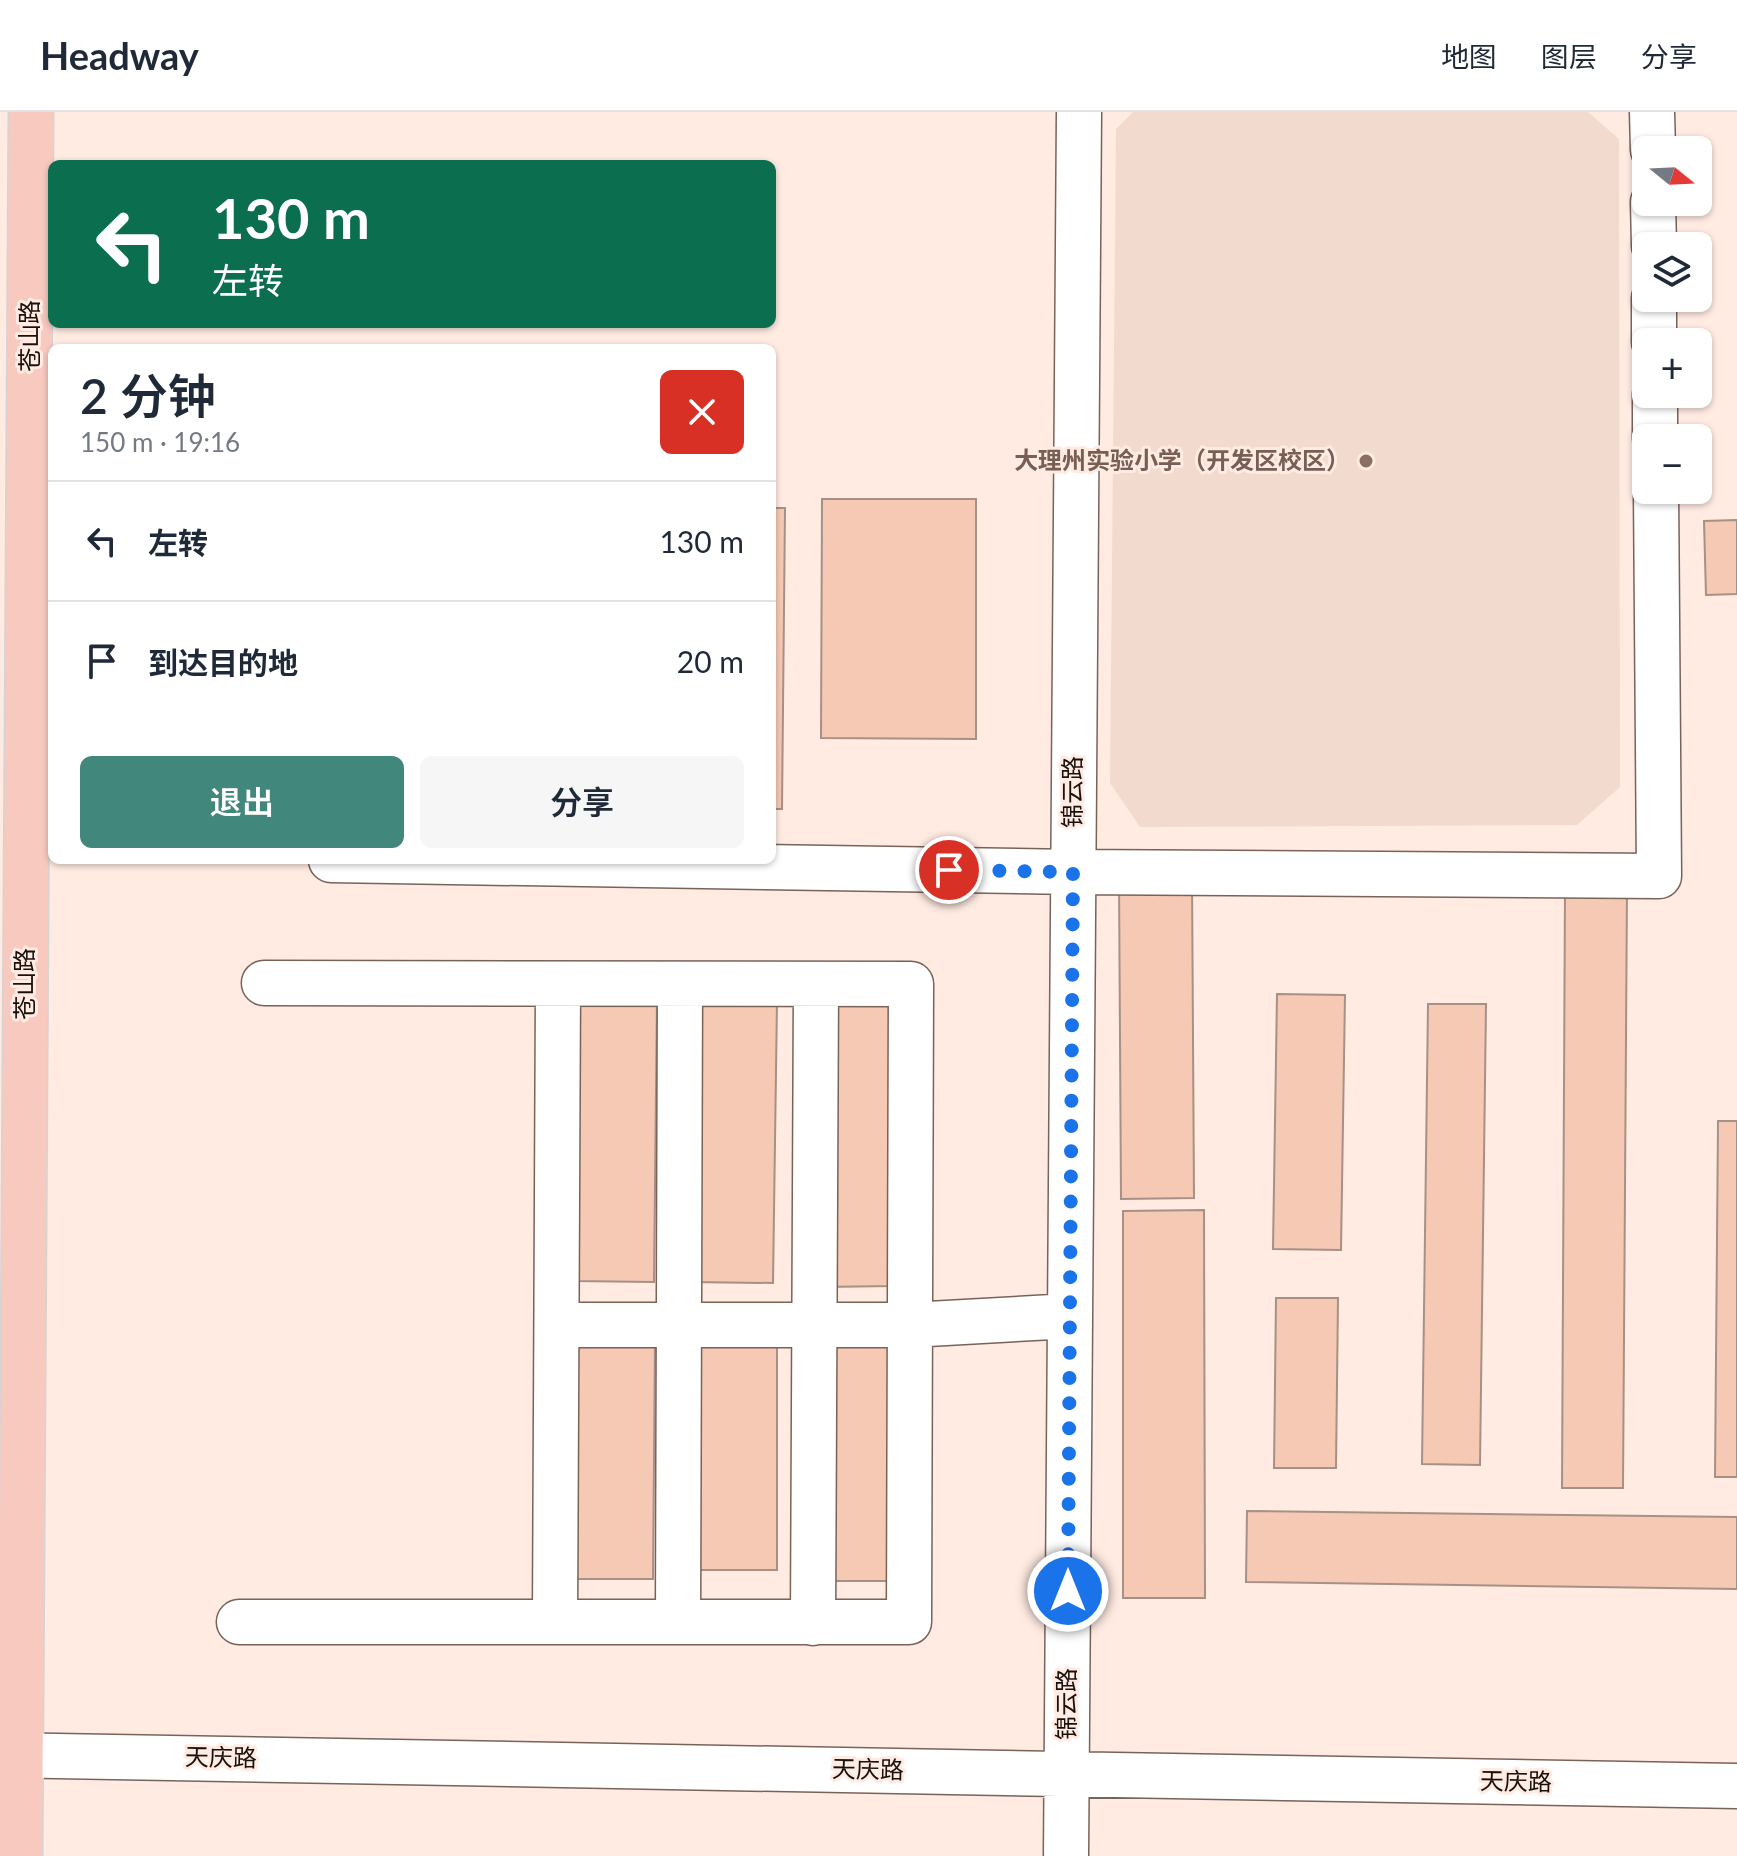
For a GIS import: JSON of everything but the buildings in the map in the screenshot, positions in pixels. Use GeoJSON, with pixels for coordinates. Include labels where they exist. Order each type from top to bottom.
{"type":"FeatureCollection","features":[{"type":"Feature","properties":{"kind":"main road","name":"苍山路"},"geometry":{"type":"LineString","coordinates":[[20,1856],[10,1755],[39,855],[31,112]]}},
{"type":"Feature","properties":{"kind":"street","name":"锦云路"},"geometry":{"type":"LineString","coordinates":[[1066,1856],[1079,112]]}},
{"type":"Feature","properties":{"kind":"street"},"geometry":{"type":"LineString","coordinates":[[1652,112],[1653,136]]}},
{"type":"Feature","properties":{"kind":"street"},"geometry":{"type":"LineString","coordinates":[[578,864],[1073,872],[1659,876],[1656,504]]}},
{"type":"Feature","properties":{"kind":"street"},"geometry":{"type":"LineString","coordinates":[[239,1622],[909,1622],[911,984],[264,983]]}},
{"type":"Feature","properties":{"kind":"street"},"geometry":{"type":"LineString","coordinates":[[555,1622],[558,984]]}},
{"type":"Feature","properties":{"kind":"street"},"geometry":{"type":"LineString","coordinates":[[678,1622],[680,984]]}},
{"type":"Feature","properties":{"kind":"street"},"geometry":{"type":"LineString","coordinates":[[813,1623],[816,984]]}},
{"type":"Feature","properties":{"kind":"street"},"geometry":{"type":"LineString","coordinates":[[557,1325],[910,1325],[1070,1316]]}},
{"type":"Feature","properties":{"kind":"street","name":"天庆路"},"geometry":{"type":"LineString","coordinates":[[10,1755],[1737,1786]]}},
{"type":"Feature","properties":{"kind":"shaded area","name":"大理州实验小学（开发区校区）"},"geometry":{"type":"Polygon","coordinates":[[[1133,112],[1588,112],[1619,139],[1620,787],[1577,825],[1140,827],[1110,783],[1116,129],[1133,112]]]}},
{"type":"Feature","properties":{"kind":"place","name":"大理州实验小学（开发区校区）"},"geometry":{"type":"Point","coordinates":[1366,461]}},
{"type":"Feature","properties":{"kind":"route"},"geometry":{"type":"LineString","coordinates":[[949,870],[1073,872],[1068,1591]]}}]}
